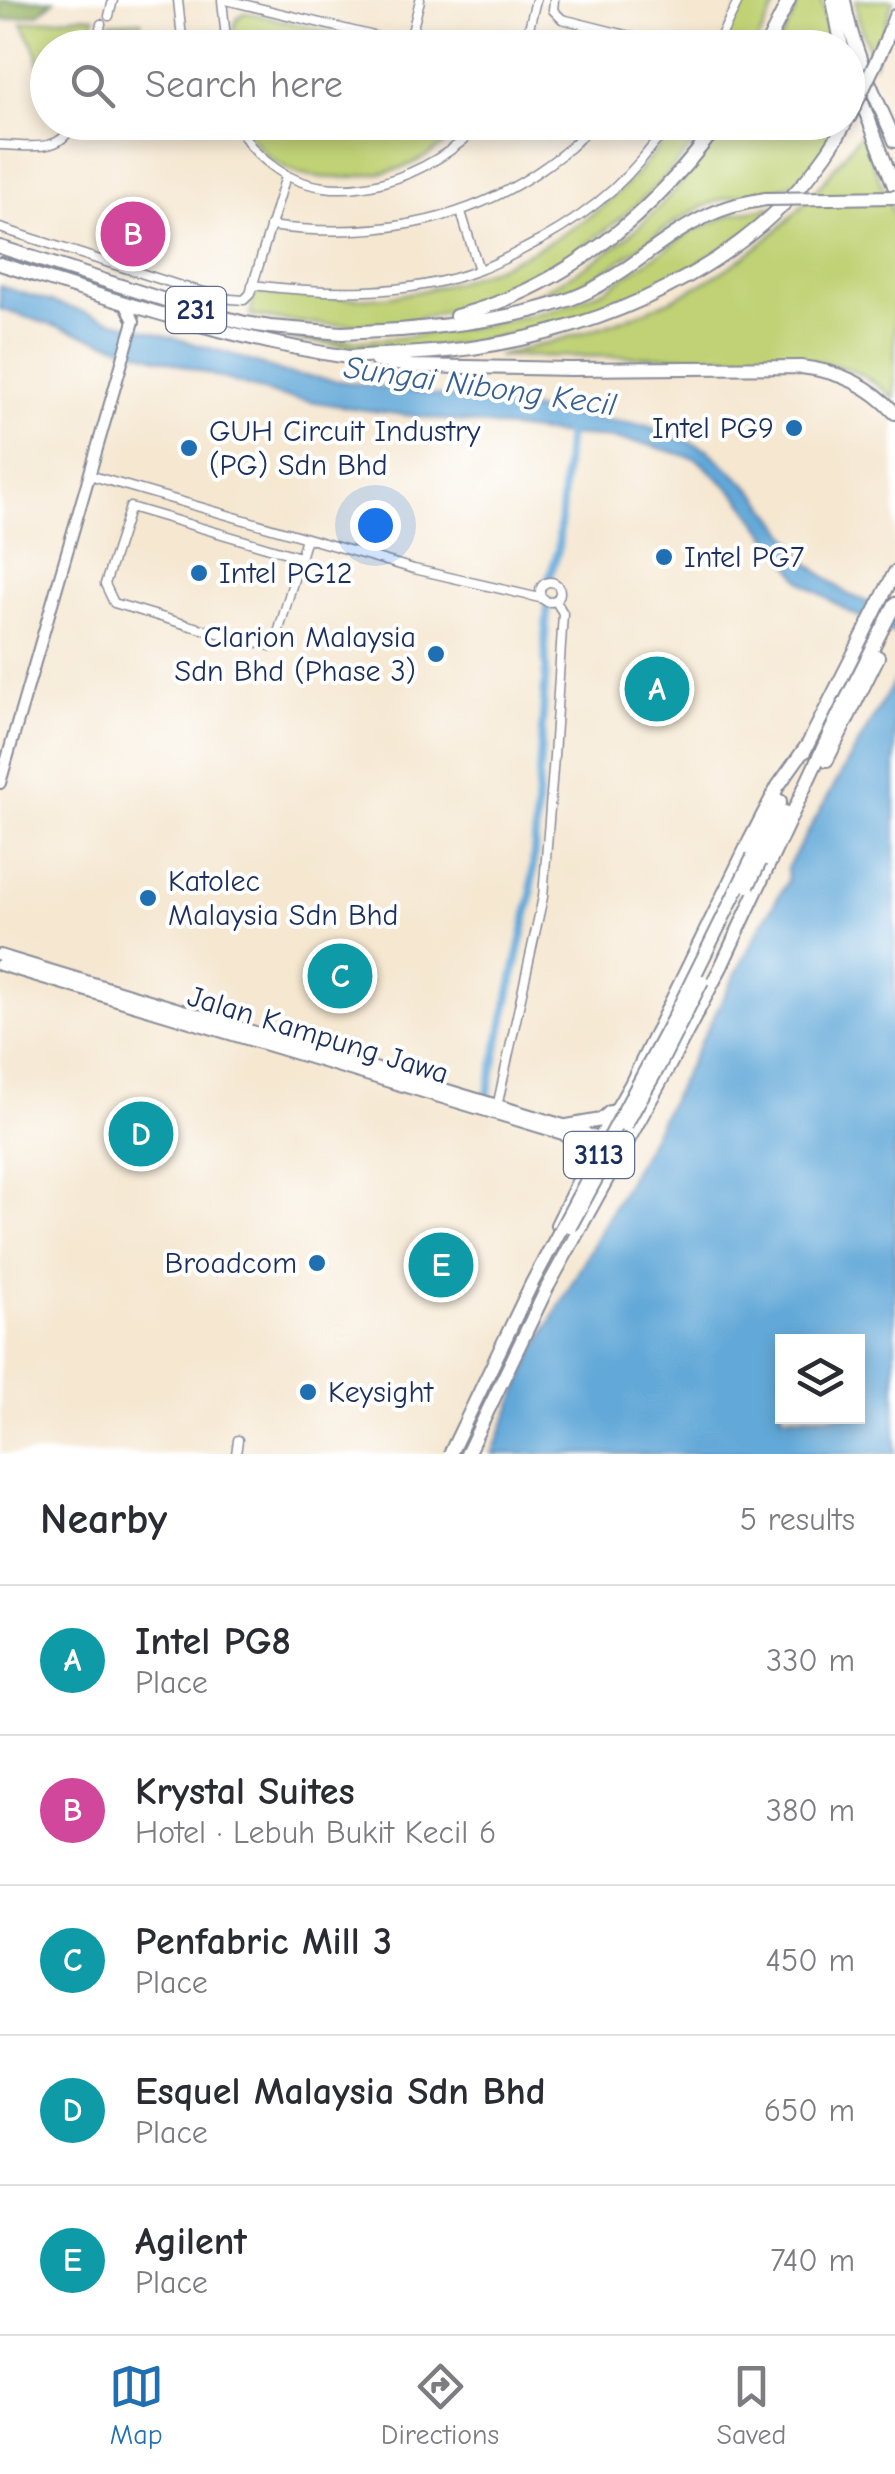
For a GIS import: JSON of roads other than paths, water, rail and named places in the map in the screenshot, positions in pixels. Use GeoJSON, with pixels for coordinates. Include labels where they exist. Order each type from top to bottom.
{"type":"FeatureCollection","features":[{"type":"Feature","properties":{"kind":"main road"},"geometry":{"type":"LineString","coordinates":[[774,30],[789,0]]}},
{"type":"Feature","properties":{"kind":"main road"},"geometry":{"type":"LineString","coordinates":[[833,0],[839,30]]}},
{"type":"Feature","properties":{"kind":"main road"},"geometry":{"type":"LineString","coordinates":[[844,0],[850,30]]}},
{"type":"Feature","properties":{"kind":"main road"},"geometry":{"type":"LineString","coordinates":[[865,84],[895,16]]}},
{"type":"Feature","properties":{"kind":"main road"},"geometry":{"type":"LineString","coordinates":[[865,73],[895,141]]}},
{"type":"Feature","properties":{"kind":"main road"},"geometry":{"type":"LineString","coordinates":[[865,110],[895,188]]}},
{"type":"Feature","properties":{"kind":"main road"},"geometry":{"type":"LineString","coordinates":[[884,115],[895,132]]}},
{"type":"Feature","properties":{"kind":"main road"},"geometry":{"type":"LineString","coordinates":[[400,330],[467,314],[505,300],[577,262],[618,234],[650,205],[706,140]]}},
{"type":"Feature","properties":{"kind":"main road"},"geometry":{"type":"LineString","coordinates":[[348,356],[441,351],[512,341],[597,317],[652,294],[724,254],[754,231],[799,188],[836,140]]}},
{"type":"Feature","properties":{"kind":"main road"},"geometry":{"type":"LineString","coordinates":[[400,330],[476,320],[560,302],[605,282],[704,217],[752,201],[786,197],[895,197]]}},
{"type":"Feature","properties":{"kind":"main road","name":"231"},"geometry":{"type":"LineString","coordinates":[[0,247],[200,311],[258,325],[342,333],[400,330]]}},
{"type":"Feature","properties":{"kind":"main road","name":"231"},"geometry":{"type":"LineString","coordinates":[[0,264],[231,334],[348,356]]}},
{"type":"Feature","properties":{"kind":"main road"},"geometry":{"type":"LineString","coordinates":[[348,356],[411,366],[590,370],[801,367],[851,380],[876,394],[895,413]]}},
{"type":"Feature","properties":{"kind":"main road","name":"3113"},"geometry":{"type":"LineString","coordinates":[[447,1454],[572,1194],[606,1150],[704,998],[873,644],[890,602],[895,572]]}},
{"type":"Feature","properties":{"kind":"main road"},"geometry":{"type":"LineString","coordinates":[[784,836],[796,822],[873,644],[895,622]]}},
{"type":"Feature","properties":{"kind":"main road","name":"3113"},"geometry":{"type":"LineString","coordinates":[[463,1454],[582,1226],[606,1171],[606,1150],[631,1084],[757,826],[778,786],[873,644]]}},
{"type":"Feature","properties":{"kind":"main road","name":"3113"},"geometry":{"type":"LineString","coordinates":[[447,1454],[532,1282],[756,859],[837,718]]}},
{"type":"Feature","properties":{"kind":"main road","name":"3113"},"geometry":{"type":"LineString","coordinates":[[463,1454],[523,1319],[669,1046],[808,744]]}},
{"type":"Feature","properties":{"kind":"main road"},"geometry":{"type":"LineString","coordinates":[[572,1194],[582,1159],[567,1130],[601,1120],[631,1084]]}},
{"type":"Feature","properties":{"kind":"street"},"geometry":{"type":"LineString","coordinates":[[109,16],[113,0]]}},
{"type":"Feature","properties":{"kind":"street"},"geometry":{"type":"LineString","coordinates":[[178,0],[181,30]]}},
{"type":"Feature","properties":{"kind":"street"},"geometry":{"type":"LineString","coordinates":[[225,30],[224,0],[350,30]]}},
{"type":"Feature","properties":{"kind":"street"},"geometry":{"type":"LineString","coordinates":[[412,30],[420,0]]}},
{"type":"Feature","properties":{"kind":"street"},"geometry":{"type":"LineString","coordinates":[[528,30],[536,0]]}},
{"type":"Feature","properties":{"kind":"street"},"geometry":{"type":"LineString","coordinates":[[554,0],[554,10],[562,19],[606,30]]}},
{"type":"Feature","properties":{"kind":"street"},"geometry":{"type":"LineString","coordinates":[[724,30],[738,0]]}},
{"type":"Feature","properties":{"kind":"street"},"geometry":{"type":"LineString","coordinates":[[100,30],[101,24]]}},
{"type":"Feature","properties":{"kind":"street"},"geometry":{"type":"LineString","coordinates":[[0,145],[55,145],[62,140]]}},
{"type":"Feature","properties":{"kind":"street"},"geometry":{"type":"LineString","coordinates":[[247,140],[252,149],[286,176],[331,187],[353,187],[404,176],[441,158],[465,140]]}},
{"type":"Feature","properties":{"kind":"street"},"geometry":{"type":"LineString","coordinates":[[270,226],[367,230],[461,212],[531,176],[578,140]]}},
{"type":"Feature","properties":{"kind":"street"},"geometry":{"type":"LineString","coordinates":[[252,285],[325,292],[363,291],[414,286],[479,270],[556,232],[588,211],[635,168],[656,140]]}},
{"type":"Feature","properties":{"kind":"street"},"geometry":{"type":"LineString","coordinates":[[0,228],[207,294],[246,299],[286,176]]}},
{"type":"Feature","properties":{"kind":"street"},"geometry":{"type":"LineString","coordinates":[[461,212],[479,270]]}},
{"type":"Feature","properties":{"kind":"street"},"geometry":{"type":"LineString","coordinates":[[95,278],[101,260]]}},
{"type":"Feature","properties":{"kind":"street"},"geometry":{"type":"LineString","coordinates":[[0,783],[134,322],[125,303]]}},
{"type":"Feature","properties":{"kind":"street"},"geometry":{"type":"LineString","coordinates":[[134,322],[149,315],[162,315]]}},
{"type":"Feature","properties":{"kind":"street"},"geometry":{"type":"LineString","coordinates":[[89,475],[414,569],[556,600]]}},
{"type":"Feature","properties":{"kind":"street"},"geometry":{"type":"LineString","coordinates":[[300,557],[130,507],[106,584],[114,603],[274,646],[306,538]]}},
{"type":"Feature","properties":{"kind":"street"},"geometry":{"type":"LineString","coordinates":[[544,600],[541,589],[551,582],[560,589],[556,600]]}},
{"type":"Feature","properties":{"kind":"street"},"geometry":{"type":"LineString","coordinates":[[498,1107],[542,896],[563,620],[556,600]]}},
{"type":"Feature","properties":{"kind":"street","name":"Jalan Kampung Jawa"},"geometry":{"type":"LineString","coordinates":[[0,955],[498,1107],[567,1130],[606,1150]]}},
{"type":"Feature","properties":{"kind":"street","name":"Jalan Kampung Jawa"},"geometry":{"type":"LineString","coordinates":[[0,966],[567,1130]]}},
{"type":"Feature","properties":{"kind":"street"},"geometry":{"type":"LineString","coordinates":[[236,1454],[238,1440]]}},
{"type":"Feature","properties":{"kind":"water"},"geometry":{"type":"Polygon","coordinates":[[[0,286],[285,373],[647,426],[707,449],[758,495],[810,565],[847,594],[895,618],[895,634],[847,611],[802,582],[738,496],[697,459],[645,444],[600,437],[280,396],[0,309],[0,286]]]}},
{"type":"Feature","properties":{"kind":"water"},"geometry":{"type":"Polygon","coordinates":[[[895,680],[895,1454],[492,1454],[531,1358],[788,881],[787,868],[895,680]]]}},
{"type":"Feature","properties":{"kind":"waterway","name":"Sungai Nibong Kecil"},"geometry":{"type":"LineString","coordinates":[[548,581],[558,551],[568,428]]}},
{"type":"Feature","properties":{"kind":"waterway"},"geometry":{"type":"LineString","coordinates":[[487,1096],[531,897],[548,602]]}},
{"type":"Feature","properties":{"kind":"place","name":"Krystal Suites"},"geometry":{"type":"Point","coordinates":[133,234]}},
{"type":"Feature","properties":{"kind":"place","name":"Intel PG9"},"geometry":{"type":"Point","coordinates":[794,428]}},
{"type":"Feature","properties":{"kind":"place","name":"GUH Circuit Industry (PG) Sdn Bhd"},"geometry":{"type":"Point","coordinates":[189,448]}},
{"type":"Feature","properties":{"kind":"place","name":"Intel PG7"},"geometry":{"type":"Point","coordinates":[664,557]}},
{"type":"Feature","properties":{"kind":"place","name":"Intel PG12"},"geometry":{"type":"Point","coordinates":[199,573]}},
{"type":"Feature","properties":{"kind":"place","name":"Clarion Malaysia Sdn Bhd (Phase 3)"},"geometry":{"type":"Point","coordinates":[436,654]}},
{"type":"Feature","properties":{"kind":"place","name":"Intel PG8"},"geometry":{"type":"Point","coordinates":[657,689]}},
{"type":"Feature","properties":{"kind":"place","name":"Katolec Malaysia Sdn Bhd"},"geometry":{"type":"Point","coordinates":[148,898]}},
{"type":"Feature","properties":{"kind":"place","name":"Penfabric Mill 3"},"geometry":{"type":"Point","coordinates":[340,976]}},
{"type":"Feature","properties":{"kind":"place","name":"Esquel Malaysia Sdn Bhd"},"geometry":{"type":"Point","coordinates":[141,1134]}},
{"type":"Feature","properties":{"kind":"place","name":"Broadcom"},"geometry":{"type":"Point","coordinates":[317,1263]}},
{"type":"Feature","properties":{"kind":"place","name":"Agilent"},"geometry":{"type":"Point","coordinates":[441,1265]}},
{"type":"Feature","properties":{"kind":"place","name":"Keysight"},"geometry":{"type":"Point","coordinates":[308,1392]}}]}
